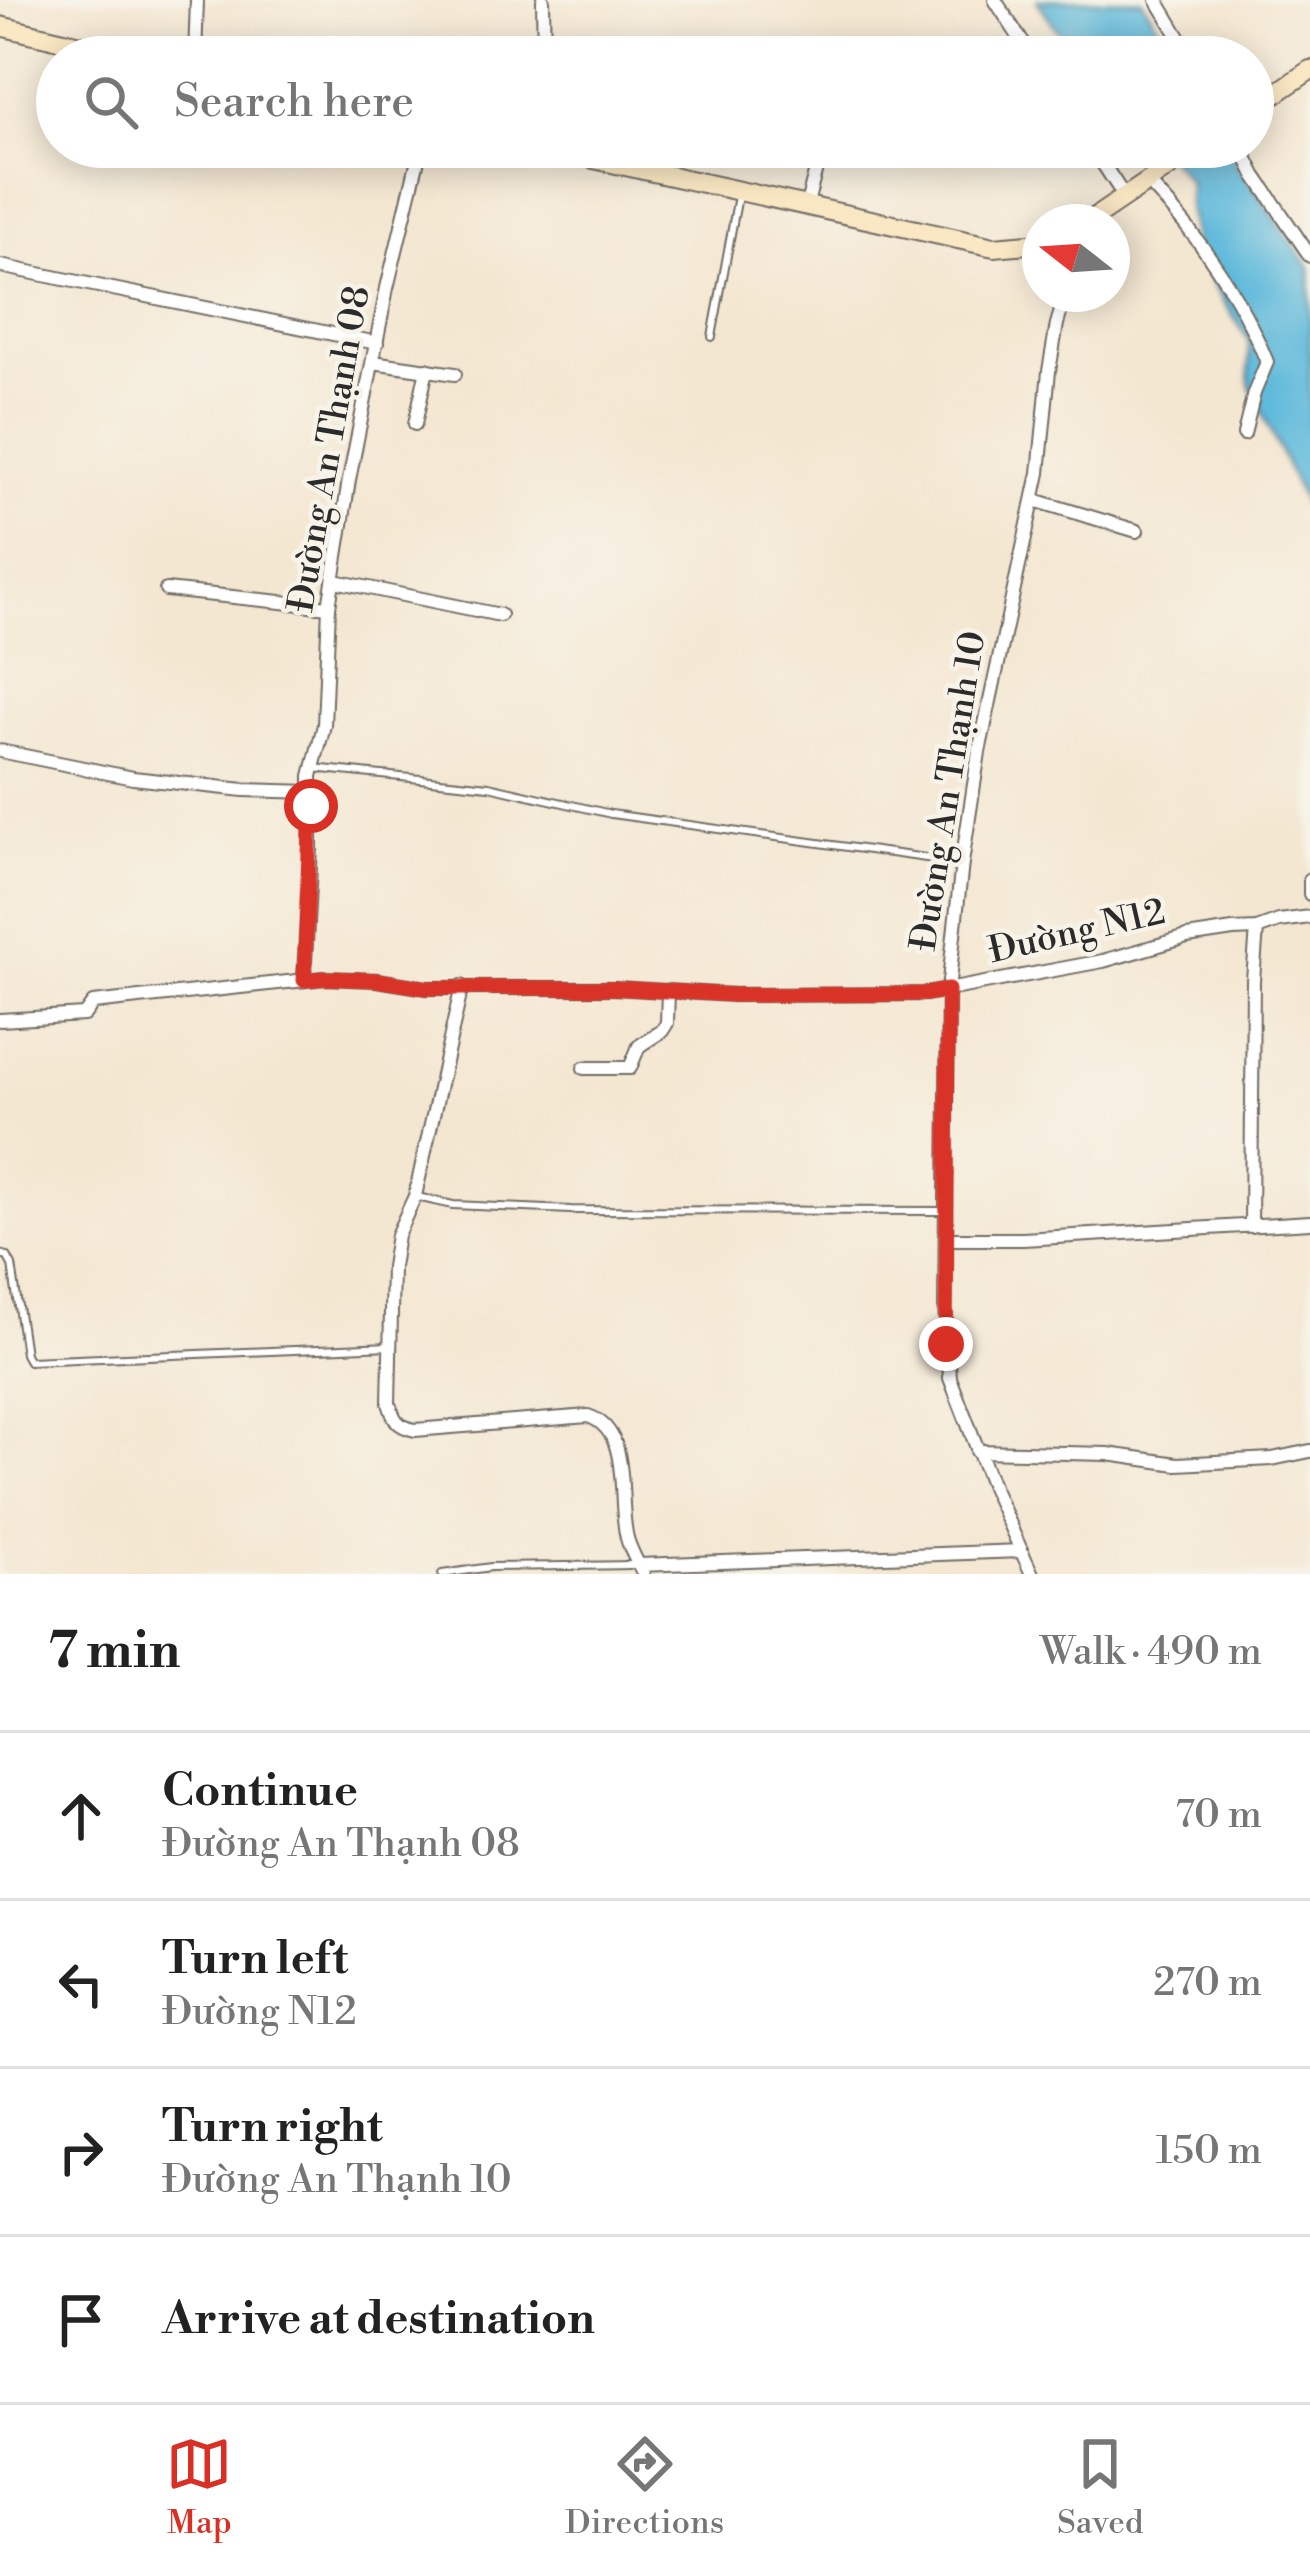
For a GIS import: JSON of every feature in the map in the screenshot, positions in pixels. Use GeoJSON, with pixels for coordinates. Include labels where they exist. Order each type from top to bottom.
{"type":"FeatureCollection","features":[{"type":"Feature","properties":{"kind":"main road"},"geometry":{"type":"LineString","coordinates":[[0,26],[43,36]]}},
{"type":"Feature","properties":{"kind":"main road"},"geometry":{"type":"LineString","coordinates":[[1274,95],[1310,70]]}},
{"type":"Feature","properties":{"kind":"main road"},"geometry":{"type":"LineString","coordinates":[[633,168],[994,248],[1022,245]]}},
{"type":"Feature","properties":{"kind":"main road"},"geometry":{"type":"LineString","coordinates":[[1118,204],[1170,168]]}},
{"type":"Feature","properties":{"kind":"street"},"geometry":{"type":"LineString","coordinates":[[196,36],[197,0]]}},
{"type":"Feature","properties":{"kind":"street"},"geometry":{"type":"LineString","coordinates":[[543,0],[544,36]]}},
{"type":"Feature","properties":{"kind":"street"},"geometry":{"type":"LineString","coordinates":[[995,0],[1018,36]]}},
{"type":"Feature","properties":{"kind":"street"},"geometry":{"type":"LineString","coordinates":[[1156,0],[1178,36]]}},
{"type":"Feature","properties":{"kind":"street","name":"Đường An Thạnh 08"},"geometry":{"type":"LineString","coordinates":[[304,980],[311,792],[324,725],[329,607],[376,343],[416,168]]}},
{"type":"Feature","properties":{"kind":"street"},"geometry":{"type":"LineString","coordinates":[[806,207],[816,168]]}},
{"type":"Feature","properties":{"kind":"street"},"geometry":{"type":"LineString","coordinates":[[1105,168],[1126,199]]}},
{"type":"Feature","properties":{"kind":"street"},"geometry":{"type":"LineString","coordinates":[[1252,168],[1310,256]]}},
{"type":"Feature","properties":{"kind":"street"},"geometry":{"type":"LineString","coordinates":[[1157,177],[1244,310],[1267,362],[1244,434]]}},
{"type":"Feature","properties":{"kind":"street"},"geometry":{"type":"LineString","coordinates":[[0,266],[376,343]]}},
{"type":"Feature","properties":{"kind":"street","name":"Đường An Thạnh 10"},"geometry":{"type":"LineString","coordinates":[[1032,1574],[950,1378],[945,1308],[948,990],[979,752],[1034,500],[1061,312]]}},
{"type":"Feature","properties":{"kind":"street"},"geometry":{"type":"LineString","coordinates":[[373,362],[455,374]]}},
{"type":"Feature","properties":{"kind":"street"},"geometry":{"type":"LineString","coordinates":[[415,424],[427,369]]}},
{"type":"Feature","properties":{"kind":"street"},"geometry":{"type":"LineString","coordinates":[[1034,500],[1137,531]]}},
{"type":"Feature","properties":{"kind":"street"},"geometry":{"type":"LineString","coordinates":[[334,581],[500,615]]}},
{"type":"Feature","properties":{"kind":"street"},"geometry":{"type":"LineString","coordinates":[[166,590],[329,607]]}},
{"type":"Feature","properties":{"kind":"street"},"geometry":{"type":"LineString","coordinates":[[0,751],[133,778],[311,792]]}},
{"type":"Feature","properties":{"kind":"street"},"geometry":{"type":"LineString","coordinates":[[1310,879],[1310,893]]}},
{"type":"Feature","properties":{"kind":"street","name":"Đường N12"},"geometry":{"type":"LineString","coordinates":[[0,1020],[84,1016],[93,1003],[325,978],[427,988],[926,994],[1310,917]]}},
{"type":"Feature","properties":{"kind":"street"},"geometry":{"type":"LineString","coordinates":[[1251,1226],[1257,929]]}},
{"type":"Feature","properties":{"kind":"street"},"geometry":{"type":"LineString","coordinates":[[462,986],[415,1196],[397,1235],[392,1267],[388,1403],[395,1421],[415,1430],[588,1416],[602,1420],[617,1449],[627,1540],[641,1570],[1021,1551]]}},
{"type":"Feature","properties":{"kind":"street"},"geometry":{"type":"LineString","coordinates":[[584,1068],[630,1068],[639,1046],[667,1023],[668,991]]}},
{"type":"Feature","properties":{"kind":"street"},"geometry":{"type":"LineString","coordinates":[[946,1239],[1310,1222]]}},
{"type":"Feature","properties":{"kind":"street"},"geometry":{"type":"LineString","coordinates":[[977,1451],[1108,1454],[1177,1464],[1272,1460],[1310,1451]]}},
{"type":"Feature","properties":{"kind":"lane"},"geometry":{"type":"LineString","coordinates":[[712,337],[739,192]]}},
{"type":"Feature","properties":{"kind":"lane"},"geometry":{"type":"LineString","coordinates":[[313,768],[489,786],[611,814],[962,863]]}},
{"type":"Feature","properties":{"kind":"lane"},"geometry":{"type":"LineString","coordinates":[[415,1196],[453,1205],[571,1210],[946,1211]]}},
{"type":"Feature","properties":{"kind":"lane"},"geometry":{"type":"LineString","coordinates":[[0,1254],[12,1265],[29,1361],[390,1346]]}},
{"type":"Feature","properties":{"kind":"lane"},"geometry":{"type":"LineString","coordinates":[[442,1574],[491,1567],[641,1570]]}},
{"type":"Feature","properties":{"kind":"water"},"geometry":{"type":"Polygon","coordinates":[[[1037,0],[1142,0],[1165,36],[1062,36],[1037,0]]]}},
{"type":"Feature","properties":{"kind":"water"},"geometry":{"type":"Polygon","coordinates":[[[1178,168],[1240,168],[1310,268],[1310,517],[1249,384],[1249,340],[1195,247],[1189,182],[1178,168]]]}},
{"type":"Feature","properties":{"kind":"route"},"geometry":{"type":"LineString","coordinates":[[311,806],[304,980],[377,980],[427,988],[614,988],[734,995],[948,990],[946,1344]]}}]}
